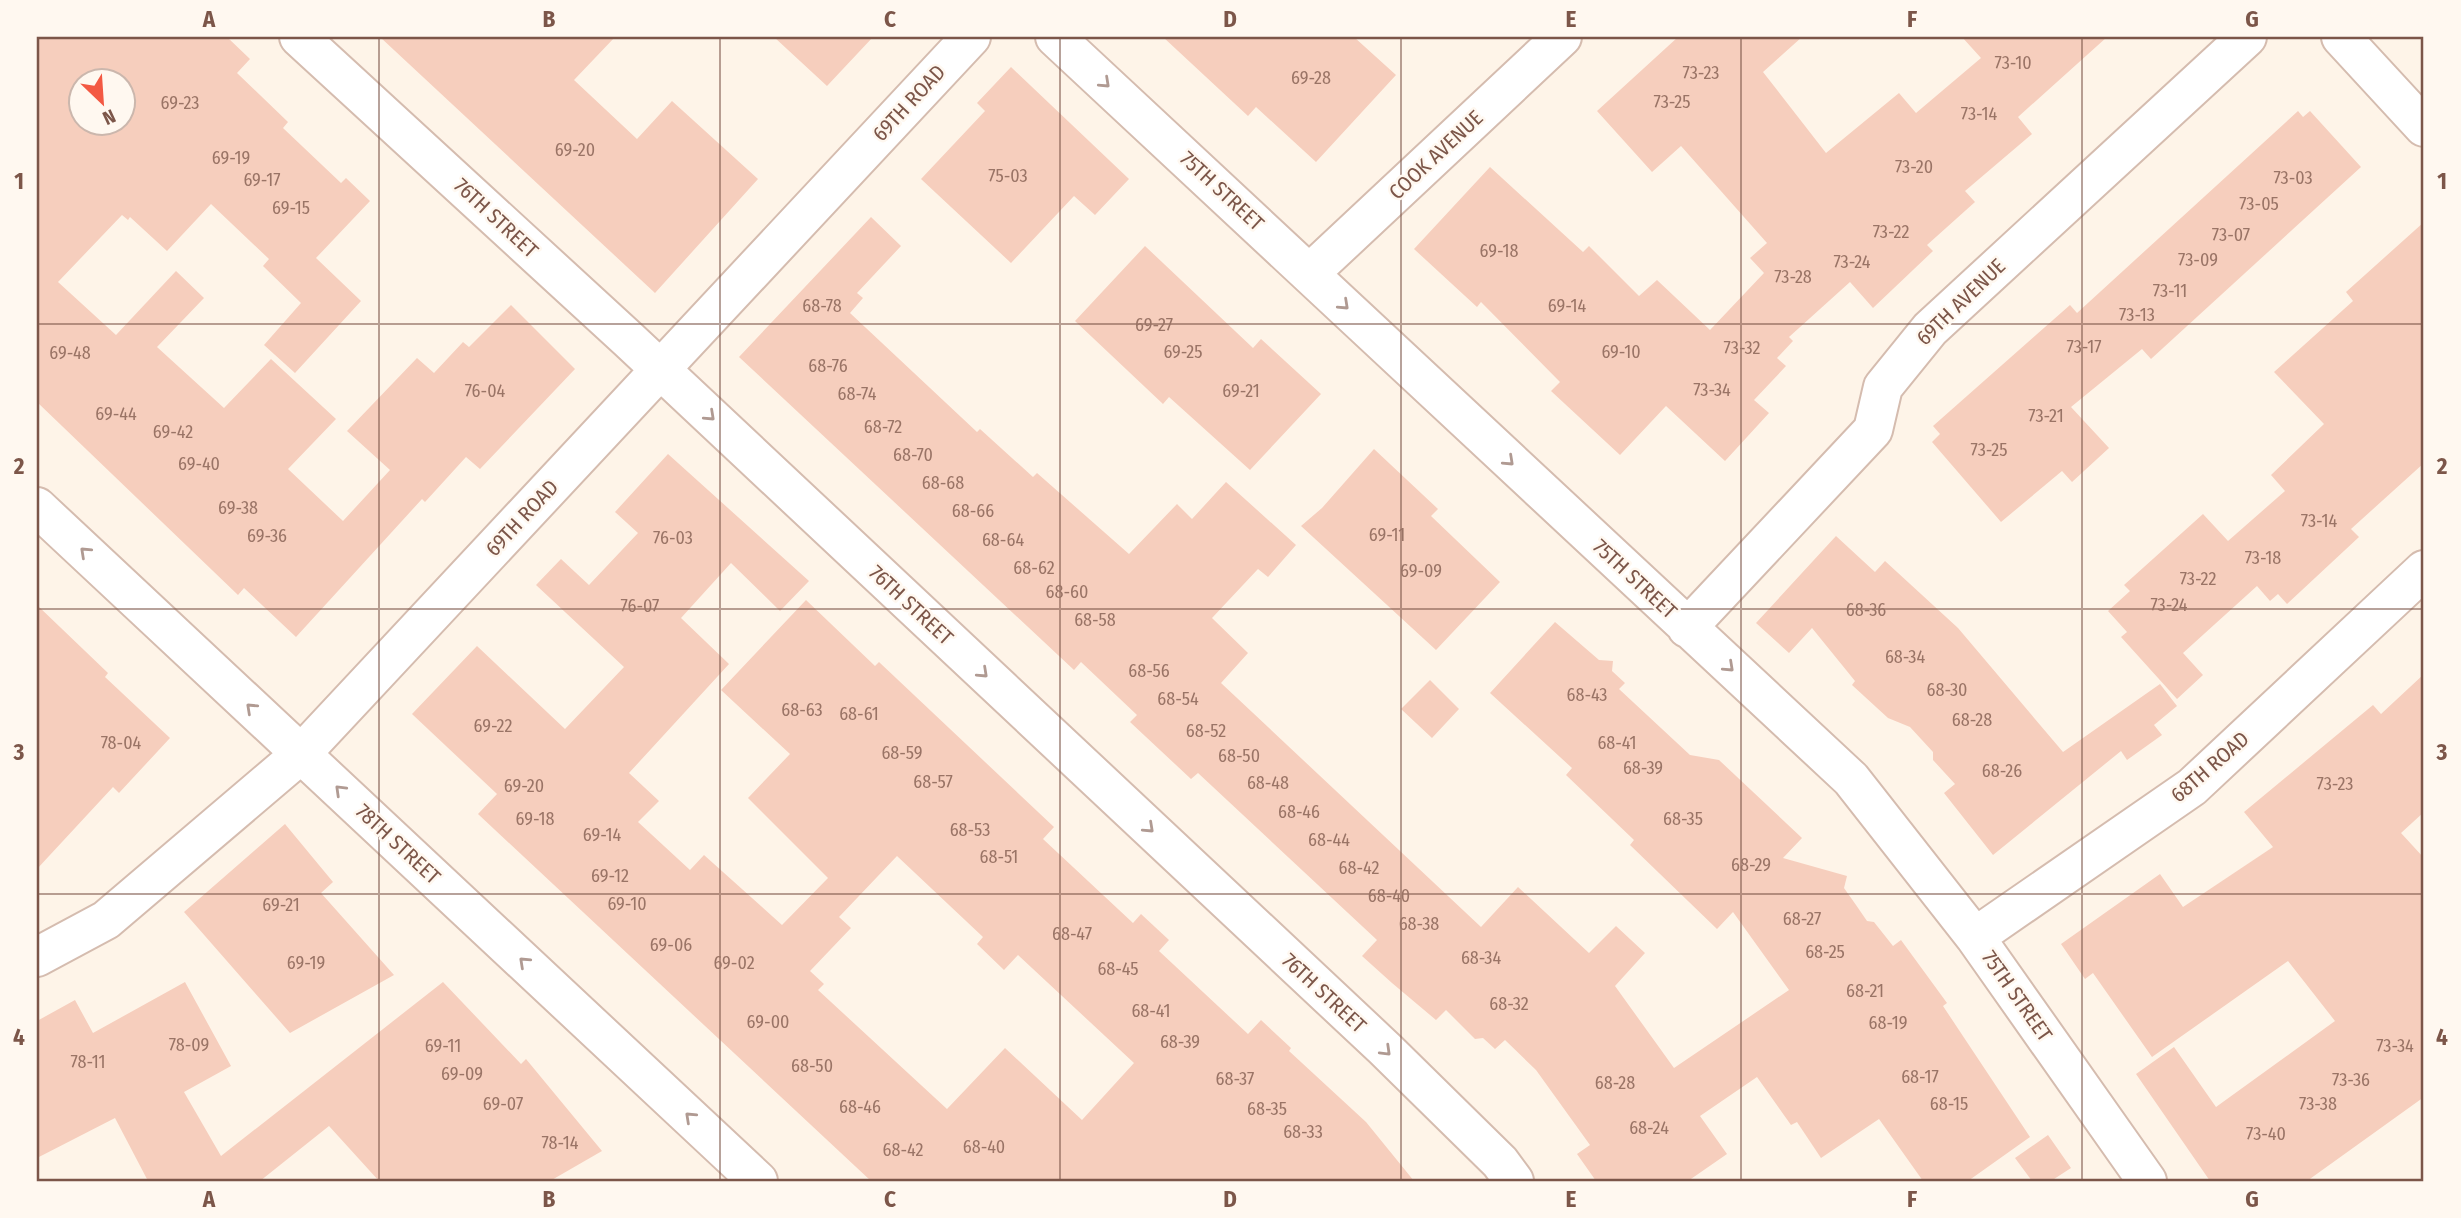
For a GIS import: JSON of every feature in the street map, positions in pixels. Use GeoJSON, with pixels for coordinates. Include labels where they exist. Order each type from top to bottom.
{"type":"FeatureCollection","features":[{"type":"Feature","properties":{"kind":"street","name":"76TH STREET"},"geometry":{"type":"LineString","coordinates":[[299,37],[660,370],[1385,1049],[1500,1162],[1514,1181]]}},
{"type":"Feature","properties":{"kind":"street","name":"69TH ROAD"},"geometry":{"type":"LineString","coordinates":[[37,957],[106,920],[301,754],[971,37]]}},
{"type":"Feature","properties":{"kind":"street","name":"75TH STREET"},"geometry":{"type":"LineString","coordinates":[[1055,37],[1851,779],[1975,937],[2147,1181]]}},
{"type":"Feature","properties":{"kind":"street","name":"COOK AVENUE"},"geometry":{"type":"LineString","coordinates":[[1310,273],[1562,37]]}},
{"type":"Feature","properties":{"kind":"street","name":"69TH AVENUE"},"geometry":{"type":"LineString","coordinates":[[1687,628],[1873,430],[1883,387],[1930,329],[2247,37]]}},
{"type":"Feature","properties":{"kind":"street"},"geometry":{"type":"LineString","coordinates":[[2341,37],[2424,127]]}},
{"type":"Feature","properties":{"kind":"street","name":"78TH STREET"},"geometry":{"type":"LineString","coordinates":[[37,507],[301,754],[736,1176]]}},
{"type":"Feature","properties":{"kind":"street","name":"68TH ROAD"},"geometry":{"type":"LineString","coordinates":[[1975,937],[2192,787],[2424,570]]}},
{"type":"Feature","properties":{"kind":"building"},"geometry":{"type":"Polygon","coordinates":[[[37,37],[227,37],[250,59],[237,73],[288,122],[283,128],[341,183],[346,178],[370,201],[316,258],[361,301],[295,373],[264,345],[301,303],[263,266],[269,259],[211,204],[167,251],[130,217],[128,220],[122,215],[58,282],[116,335],[176,271],[204,298],[157,347],[224,408],[271,359],[336,419],[288,469],[343,521],[390,470],[347,431],[417,358],[434,373],[463,342],[469,347],[511,305],[575,369],[480,469],[466,457],[425,502],[422,499],[296,637],[244,588],[238,595],[37,402],[37,37]]]}},
{"type":"Feature","properties":{"kind":"building"},"geometry":{"type":"Polygon","coordinates":[[[380,37],[615,37],[574,80],[637,139],[672,101],[758,179],[655,293],[380,37]]]}},
{"type":"Feature","properties":{"kind":"building"},"geometry":{"type":"Polygon","coordinates":[[[774,37],[873,37],[827,86],[774,37]]]}},
{"type":"Feature","properties":{"kind":"building"},"geometry":{"type":"Polygon","coordinates":[[[1163,37],[1354,37],[1396,75],[1316,162],[1256,107],[1248,116],[1163,37]]]}},
{"type":"Feature","properties":{"kind":"building"},"geometry":{"type":"Polygon","coordinates":[[[1678,37],[1802,37],[1763,72],[1826,153],[1899,93],[1916,113],[1981,58],[1962,37],[2107,37],[2018,117],[2032,134],[1965,191],[1975,202],[1927,245],[1933,251],[1873,308],[1850,282],[1789,337],[1793,341],[1777,358],[1786,366],[1754,400],[1769,413],[1725,461],[1666,406],[1620,455],[1551,391],[1560,382],[1481,302],[1477,307],[1414,249],[1490,167],[1583,252],[1589,246],[1639,296],[1657,280],[1710,330],[1764,273],[1750,258],[1767,243],[1681,146],[1652,172],[1597,111],[1678,37]]]}},
{"type":"Feature","properties":{"kind":"building"},"geometry":{"type":"Polygon","coordinates":[[[1011,67],[1129,179],[1095,215],[1074,196],[1011,263],[921,179],[985,111],[977,103],[1011,67]]]}},
{"type":"Feature","properties":{"kind":"building"},"geometry":{"type":"Polygon","coordinates":[[[2298,111],[2303,117],[2310,111],[2361,167],[2151,359],[2142,349],[2071,407],[2109,448],[2072,482],[2062,471],[2001,522],[1932,442],[1940,434],[1933,426],[2070,305],[2077,313],[2298,111]]]}},
{"type":"Feature","properties":{"kind":"building"},"geometry":{"type":"Polygon","coordinates":[[[871,217],[901,246],[857,293],[863,298],[850,313],[977,432],[980,429],[1033,477],[1037,473],[1129,554],[1177,504],[1192,519],[1226,482],[1296,545],[1268,577],[1258,569],[1212,618],[1248,653],[1221,683],[1481,927],[1518,887],[1589,953],[1616,926],[1645,953],[1615,986],[1674,1068],[1789,990],[1733,912],[1717,929],[1630,845],[1634,840],[1566,775],[1572,768],[1490,693],[1555,622],[1599,660],[1613,661],[1612,671],[1625,683],[1619,689],[1690,755],[1719,760],[1802,838],[1783,858],[1847,876],[1844,888],[1867,921],[1874,922],[1893,946],[1901,940],[1947,1003],[1943,1006],[2030,1137],[1968,1181],[1923,1181],[1879,1119],[1821,1158],[1797,1122],[1791,1125],[1757,1077],[1700,1116],[1727,1154],[1688,1181],[1596,1181],[1577,1154],[1590,1145],[1536,1070],[1505,1040],[1495,1049],[1483,1038],[1475,1039],[1446,1010],[1436,1020],[1392,983],[1362,956],[1377,940],[1198,773],[1191,779],[1130,722],[1137,715],[1081,662],[1074,670],[739,357],[871,217]]]}},
{"type":"Feature","properties":{"kind":"building"},"geometry":{"type":"Polygon","coordinates":[[[2424,222],[2424,463],[2351,529],[2359,537],[2287,604],[2278,594],[2270,601],[2257,586],[2183,653],[2203,675],[2177,699],[2121,637],[2127,632],[2108,611],[2130,591],[2124,585],[2203,514],[2228,541],[2285,491],[2271,475],[2324,424],[2274,372],[2353,301],[2346,292],[2424,222]]]}},
{"type":"Feature","properties":{"kind":"building"},"geometry":{"type":"Polygon","coordinates":[[[1145,246],[1253,348],[1261,339],[1321,394],[1250,470],[1169,397],[1163,404],[1075,321],[1145,246]]]}},
{"type":"Feature","properties":{"kind":"building"},"geometry":{"type":"Polygon","coordinates":[[[1374,449],[1438,509],[1431,516],[1500,582],[1436,650],[1301,526],[1322,508],[1374,449]]]}},
{"type":"Feature","properties":{"kind":"building"},"geometry":{"type":"Polygon","coordinates":[[[668,454],[809,581],[780,611],[731,563],[681,618],[729,664],[629,773],[659,801],[638,822],[690,870],[704,855],[782,925],[828,878],[748,798],[790,754],[721,690],[806,600],[875,666],[879,662],[1054,827],[1043,839],[1133,923],[1141,914],[1169,940],[1159,951],[1248,1034],[1261,1020],[1291,1048],[1289,1051],[1366,1122],[1414,1181],[871,1181],[478,814],[497,794],[412,714],[477,646],[565,729],[624,667],[536,585],[561,559],[589,585],[638,533],[615,512],[668,454]],[[897,856],[839,917],[851,928],[810,971],[824,984],[818,990],[947,1109],[1005,1048],[1082,1120],[1134,1063],[1018,955],[1004,970],[977,944],[983,937],[897,856]]]}},
{"type":"Feature","properties":{"kind":"building"},"geometry":{"type":"Polygon","coordinates":[[[1836,536],[1875,572],[1885,561],[1958,628],[2063,752],[2160,684],[2177,706],[2154,725],[2162,735],[2127,760],[2121,751],[1993,855],[1944,793],[1955,784],[1933,760],[1933,752],[1910,727],[1888,718],[1852,685],[1855,681],[1812,628],[1789,653],[1756,623],[1836,536]]]}},
{"type":"Feature","properties":{"kind":"building"},"geometry":{"type":"Polygon","coordinates":[[[37,605],[108,673],[105,677],[170,738],[119,793],[113,787],[37,869],[37,605]]]}},
{"type":"Feature","properties":{"kind":"building"},"geometry":{"type":"Polygon","coordinates":[[[2424,674],[2424,812],[2401,833],[2424,858],[2424,1097],[2307,1181],[2210,1181],[2136,1074],[2174,1047],[2216,1107],[2335,1021],[2288,961],[2152,1057],[2093,973],[2085,979],[2061,944],[2160,874],[2183,907],[2273,847],[2244,812],[2373,705],[2381,714],[2424,674]]]}},
{"type":"Feature","properties":{"kind":"building"},"geometry":{"type":"Polygon","coordinates":[[[1430,680],[1459,709],[1432,738],[1401,709],[1430,680]]]}},
{"type":"Feature","properties":{"kind":"building"},"geometry":{"type":"Polygon","coordinates":[[[285,824],[333,882],[321,893],[394,975],[290,1033],[184,912],[285,824]]]}},
{"type":"Feature","properties":{"kind":"building"},"geometry":{"type":"Polygon","coordinates":[[[185,982],[231,1066],[184,1092],[221,1156],[443,982],[521,1064],[526,1059],[602,1151],[550,1181],[379,1181],[329,1126],[260,1181],[148,1181],[115,1118],[37,1158],[37,1021],[75,1000],[93,1033],[185,982]]]}},
{"type":"Feature","properties":{"kind":"building"},"geometry":{"type":"Polygon","coordinates":[[[2048,1135],[2071,1168],[2051,1181],[2032,1181],[2015,1158],[2048,1135]]]}}]}
